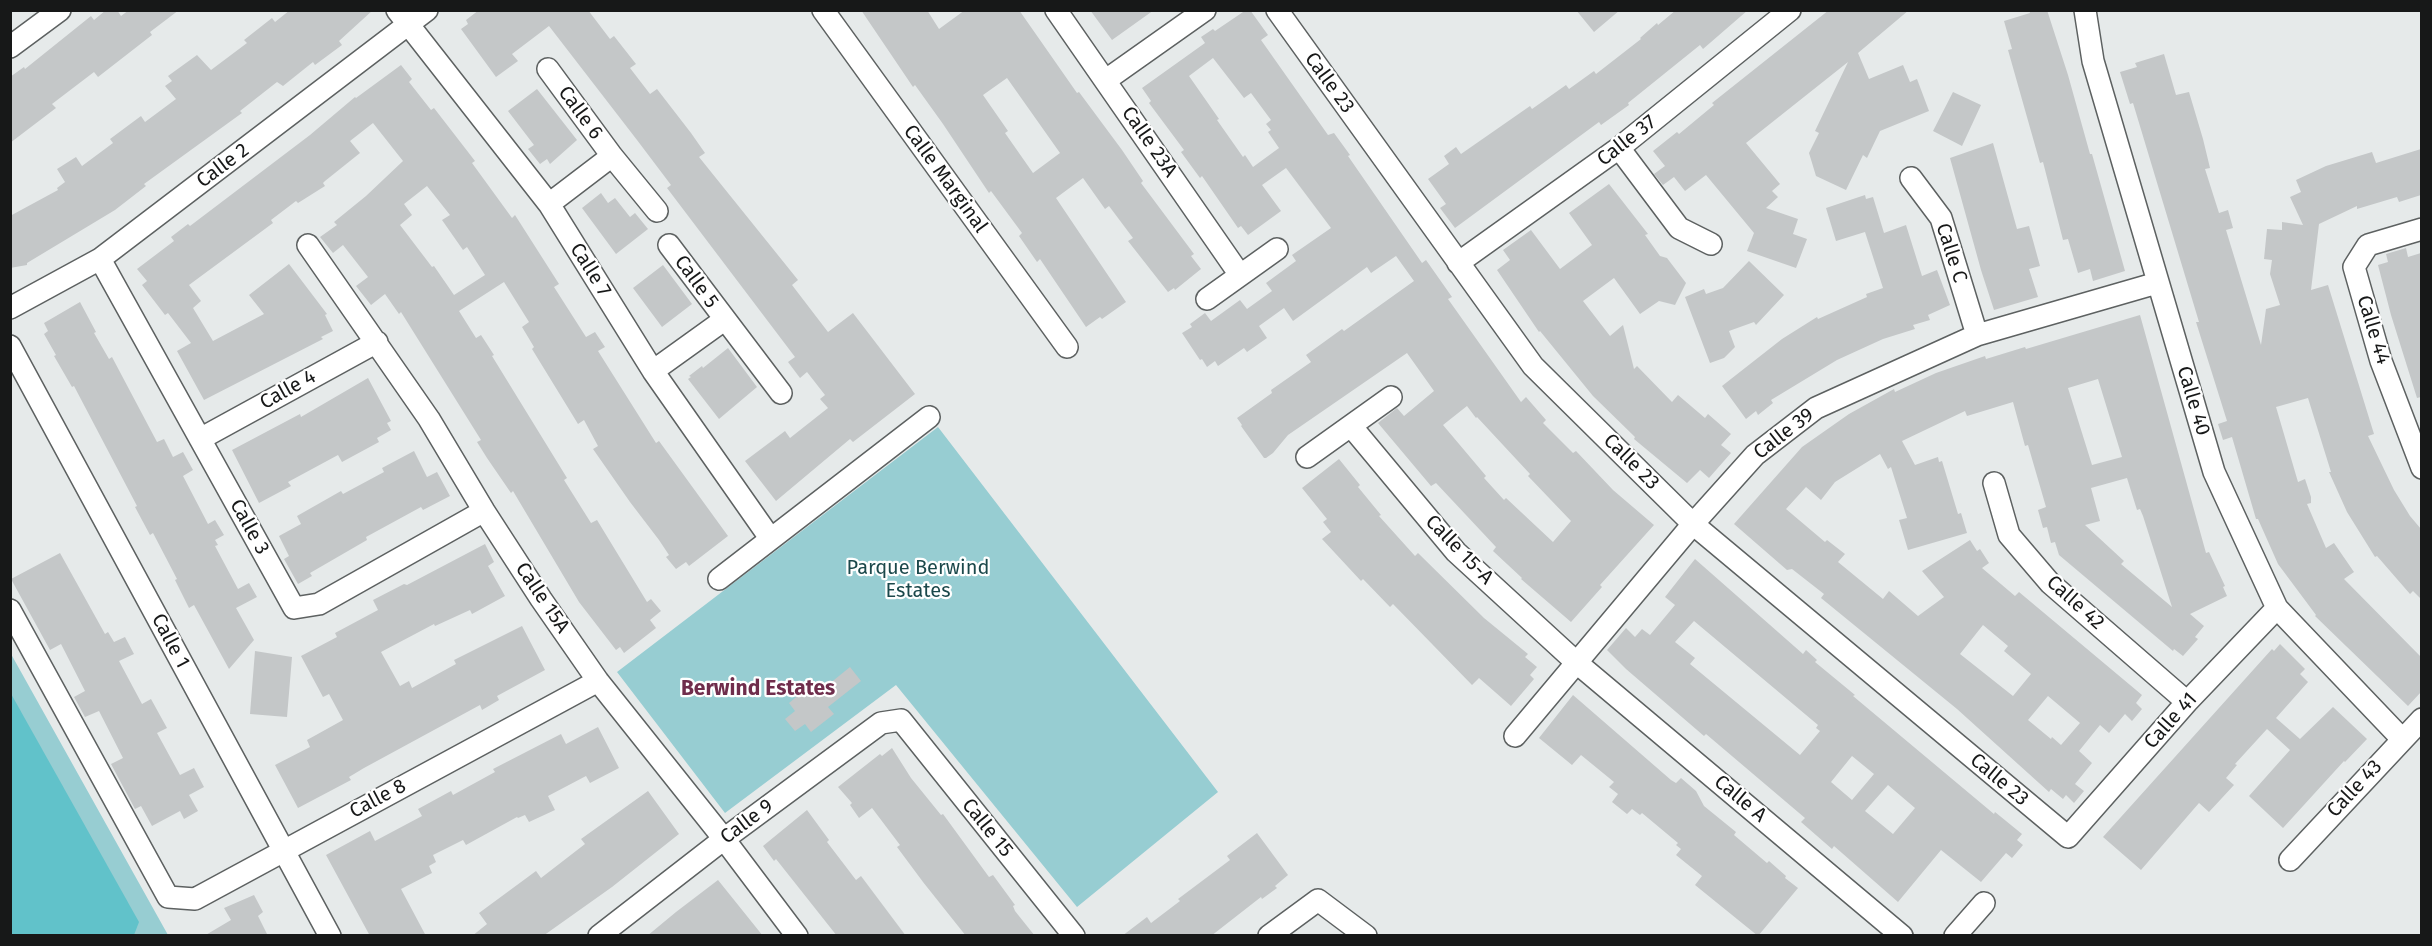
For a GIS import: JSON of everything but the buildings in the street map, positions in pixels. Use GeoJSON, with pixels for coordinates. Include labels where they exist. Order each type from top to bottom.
{"type":"FeatureCollection","features":[{"type":"Feature","properties":{"kind":"street"},"geometry":{"type":"LineString","coordinates":[[10,47],[60,10]]}},
{"type":"Feature","properties":{"kind":"street","name":"Calle 2"},"geometry":{"type":"LineString","coordinates":[[10,308],[100,260],[403,18],[427,10]]}},
{"type":"Feature","properties":{"kind":"street","name":"Calle Marginal"},"geometry":{"type":"LineString","coordinates":[[824,10],[1067,347]]}},
{"type":"Feature","properties":{"kind":"street","name":"Calle 23A"},"geometry":{"type":"LineString","coordinates":[[1056,10],[1240,275]]}},
{"type":"Feature","properties":{"kind":"street"},"geometry":{"type":"LineString","coordinates":[[1106,81],[1205,10]]}},
{"type":"Feature","properties":{"kind":"street","name":"Calle 23"},"geometry":{"type":"LineString","coordinates":[[1277,10],[1533,366],[1693,524],[2068,837]]}},
{"type":"Feature","properties":{"kind":"street","name":"Calle 37"},"geometry":{"type":"LineString","coordinates":[[1458,263],[1619,148],[1790,10]]}},
{"type":"Feature","properties":{"kind":"street","name":"Calle 40"},"geometry":{"type":"LineString","coordinates":[[2085,10],[2093,61],[2214,472],[2277,608],[2402,739]]}},
{"type":"Feature","properties":{"kind":"street","name":"Calle 7"},"geometry":{"type":"LineString","coordinates":[[403,18],[549,204],[653,371],[770,538]]}},
{"type":"Feature","properties":{"kind":"street","name":"Calle 6"},"geometry":{"type":"LineString","coordinates":[[548,69],[612,156],[657,211]]}},
{"type":"Feature","properties":{"kind":"street"},"geometry":{"type":"LineString","coordinates":[[1619,148],[1679,228],[1711,244]]}},
{"type":"Feature","properties":{"kind":"street","name":"Calle 6"},"geometry":{"type":"LineString","coordinates":[[549,204],[612,156]]}},
{"type":"Feature","properties":{"kind":"street","name":"Calle C"},"geometry":{"type":"LineString","coordinates":[[1911,178],[1941,218],[1977,335]]}},
{"type":"Feature","properties":{"kind":"street","name":"Calle 44"},"geometry":{"type":"LineString","coordinates":[[2421,229],[2368,245],[2354,267],[2381,361],[2421,468]]}},
{"type":"Feature","properties":{"kind":"street","name":"Calle 15A"},"geometry":{"type":"LineString","coordinates":[[308,245],[429,419],[541,600],[598,681],[724,839],[797,936]]}},
{"type":"Feature","properties":{"kind":"street","name":"Calle 5"},"geometry":{"type":"LineString","coordinates":[[669,245],[781,393]]}},
{"type":"Feature","properties":{"kind":"street"},"geometry":{"type":"LineString","coordinates":[[1207,299],[1277,249]]}},
{"type":"Feature","properties":{"kind":"street","name":"Calle 3"},"geometry":{"type":"LineString","coordinates":[[100,260],[294,608],[319,604],[484,511]]}},
{"type":"Feature","properties":{"kind":"street","name":"Calle 39"},"geometry":{"type":"LineString","coordinates":[[1515,736],[1693,524],[1755,455],[1816,408],[1977,335],[2157,283]]}},
{"type":"Feature","properties":{"kind":"street","name":"Calle 5"},"geometry":{"type":"LineString","coordinates":[[653,371],[724,320]]}},
{"type":"Feature","properties":{"kind":"street","name":"Calle 4"},"geometry":{"type":"LineString","coordinates":[[200,439],[377,342]]}},
{"type":"Feature","properties":{"kind":"street","name":"Calle 1"},"geometry":{"type":"LineString","coordinates":[[10,346],[330,936]]}},
{"type":"Feature","properties":{"kind":"street"},"geometry":{"type":"LineString","coordinates":[[1307,457],[1391,397]]}},
{"type":"Feature","properties":{"kind":"street"},"geometry":{"type":"LineString","coordinates":[[719,579],[929,417]]}},
{"type":"Feature","properties":{"kind":"street","name":"Calle 15-A"},"geometry":{"type":"LineString","coordinates":[[1351,426],[1456,552],[1577,663]]}},
{"type":"Feature","properties":{"kind":"street","name":"Calle 42"},"geometry":{"type":"LineString","coordinates":[[1994,483],[2009,535],[2043,575],[2187,702]]}},
{"type":"Feature","properties":{"kind":"street","name":"Calle 41"},"geometry":{"type":"LineString","coordinates":[[2068,837],[2187,702],[2277,608]]}},
{"type":"Feature","properties":{"kind":"street","name":"Calle 8"},"geometry":{"type":"LineString","coordinates":[[10,610],[168,897],[195,899],[598,681]]}},
{"type":"Feature","properties":{"kind":"street","name":"Calle A"},"geometry":{"type":"LineString","coordinates":[[1577,663],[1902,936]]}},
{"type":"Feature","properties":{"kind":"street","name":"Calle 43"},"geometry":{"type":"LineString","coordinates":[[2290,860],[2421,719]]}},
{"type":"Feature","properties":{"kind":"street","name":"Calle 9"},"geometry":{"type":"LineString","coordinates":[[598,936],[881,723],[901,720]]}},
{"type":"Feature","properties":{"kind":"street","name":"Calle 15"},"geometry":{"type":"LineString","coordinates":[[901,720],[1074,936]]}},
{"type":"Feature","properties":{"kind":"street"},"geometry":{"type":"LineString","coordinates":[[1269,936],[1318,900],[1366,936]]}},
{"type":"Feature","properties":{"kind":"street"},"geometry":{"type":"LineString","coordinates":[[1955,936],[1984,903]]}},
{"type":"Feature","properties":{"kind":"green space","name":"Parque Berwind Estates"},"geometry":{"type":"Polygon","coordinates":[[[938,427],[1218,792],[1077,907],[896,685],[725,813],[617,672],[938,427]]]}},
{"type":"Feature","properties":{"kind":"green space"},"geometry":{"type":"Polygon","coordinates":[[[11,654],[168,935],[11,935],[11,654]]]}},
{"type":"Feature","properties":{"kind":"shaded area"},"geometry":{"type":"Polygon","coordinates":[[[10,692],[139,922],[134,935],[11,935],[10,692]]]}},
{"type":"Feature","properties":{"kind":"district","name":"Berwind Estates"},"geometry":{"type":"Point","coordinates":[758,689]}}]}
